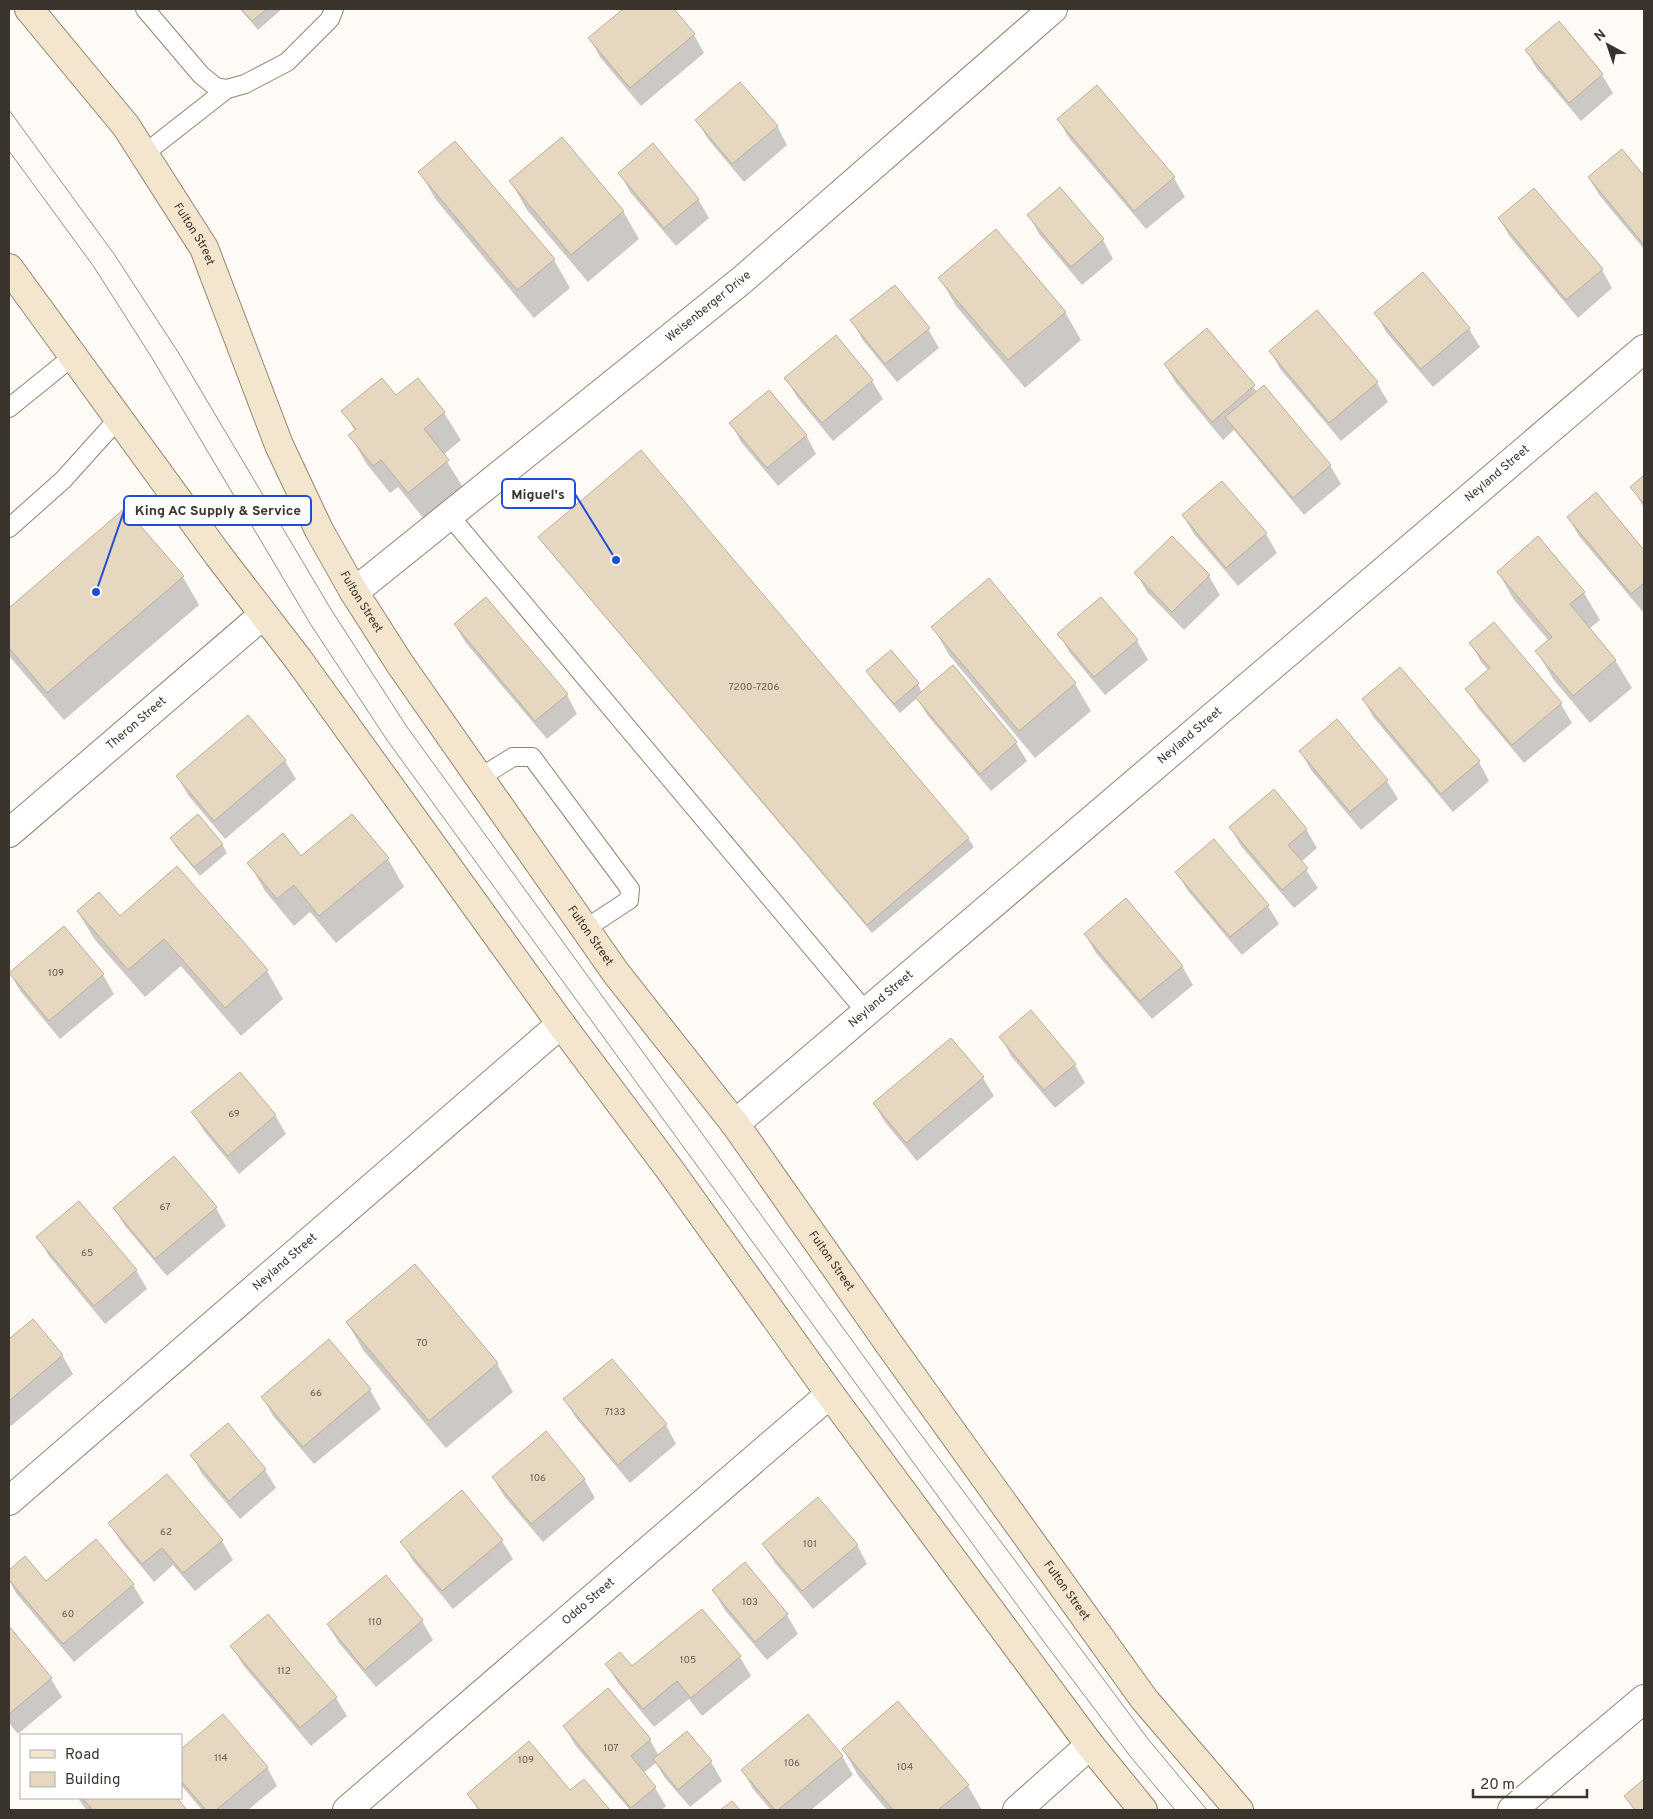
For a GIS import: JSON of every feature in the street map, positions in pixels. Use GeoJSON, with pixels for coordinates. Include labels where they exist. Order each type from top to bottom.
{"type":"FeatureCollection","features":[{"type":"Feature","properties":{"kind":"main road","name":"Fulton Street"},"geometry":{"type":"LineString","coordinates":[[29,9],[126,126],[204,248],[280,445],[319,530],[354,592],[400,664],[616,973],[735,1124],[894,1352],[1144,1699],[1239,1810]]}},
{"type":"Feature","properties":{"kind":"main road"},"geometry":{"type":"LineString","coordinates":[[9,268],[72,357],[263,615],[298,659],[561,1024],[670,1170],[830,1394],[1090,1745],[1143,1810]]}},
{"type":"Feature","properties":{"kind":"street","name":"Weisenberger Drive"},"geometry":{"type":"LineString","coordinates":[[354,592],[742,280],[1053,9]]}},
{"type":"Feature","properties":{"kind":"street","name":"Neyland Street"},"geometry":{"type":"LineString","coordinates":[[735,1124],[1644,349]]}},
{"type":"Feature","properties":{"kind":"street","name":"Theron Street"},"geometry":{"type":"LineString","coordinates":[[9,833],[263,615]]}},
{"type":"Feature","properties":{"kind":"street","name":"Neyland Street"},"geometry":{"type":"LineString","coordinates":[[9,1501],[561,1024]]}},
{"type":"Feature","properties":{"kind":"street","name":"Oddo Street"},"geometry":{"type":"LineString","coordinates":[[347,1810],[830,1394]]}},
{"type":"Feature","properties":{"kind":"street"},"geometry":{"type":"LineString","coordinates":[[1512,1810],[1644,1699]]}},
{"type":"Feature","properties":{"kind":"street"},"geometry":{"type":"LineString","coordinates":[[1017,1810],[1090,1745]]}},
{"type":"Feature","properties":{"kind":"lane"},"geometry":{"type":"LineString","coordinates":[[145,9],[201,75],[216,87],[227,89]]}},
{"type":"Feature","properties":{"kind":"lane"},"geometry":{"type":"LineString","coordinates":[[144,154],[227,89],[246,84],[287,62],[330,19],[334,9]]}},
{"type":"Feature","properties":{"kind":"lane"},"geometry":{"type":"LineString","coordinates":[[9,408],[72,357]]}},
{"type":"Feature","properties":{"kind":"lane"},"geometry":{"type":"LineString","coordinates":[[9,528],[63,480],[118,419]]}},
{"type":"Feature","properties":{"kind":"lane"},"geometry":{"type":"LineString","coordinates":[[449,515],[866,1012]]}},
{"type":"Feature","properties":{"kind":"lane"},"geometry":{"type":"LineString","coordinates":[[479,778],[513,757],[532,757],[630,889],[629,900],[585,929]]}},
{"type":"Feature","properties":{"kind":"building"},"geometry":{"type":"Polygon","coordinates":[[[241,9],[267,9],[252,21],[241,9]]]}},
{"type":"Feature","properties":{"kind":"building"},"geometry":{"type":"Polygon","coordinates":[[[623,9],[674,9],[695,34],[630,88],[588,38],[623,9]]]}},
{"type":"Feature","properties":{"kind":"building"},"geometry":{"type":"Polygon","coordinates":[[[1559,21],[1603,74],[1569,103],[1525,50],[1559,21]]]}},
{"type":"Feature","properties":{"kind":"building"},"geometry":{"type":"Polygon","coordinates":[[[740,82],[778,126],[732,164],[695,120],[740,82]]]}},
{"type":"Feature","properties":{"kind":"building"},"geometry":{"type":"Polygon","coordinates":[[[1097,85],[1175,177],[1134,211],[1057,119],[1097,85]]]}},
{"type":"Feature","properties":{"kind":"building"},"geometry":{"type":"Polygon","coordinates":[[[562,137],[624,211],[571,255],[509,181],[562,137]]]}},
{"type":"Feature","properties":{"kind":"building"},"geometry":{"type":"Polygon","coordinates":[[[455,141],[555,259],[517,290],[418,172],[455,141]]]}},
{"type":"Feature","properties":{"kind":"building"},"geometry":{"type":"Polygon","coordinates":[[[653,143],[699,199],[664,228],[618,173],[653,143]]]}},
{"type":"Feature","properties":{"kind":"building"},"geometry":{"type":"Polygon","coordinates":[[[1622,149],[1644,176],[1644,245],[1588,177],[1622,149]]]}},
{"type":"Feature","properties":{"kind":"building"},"geometry":{"type":"Polygon","coordinates":[[[1060,187],[1104,239],[1071,267],[1027,215],[1060,187]]]}},
{"type":"Feature","properties":{"kind":"building"},"geometry":{"type":"Polygon","coordinates":[[[1534,188],[1603,269],[1566,300],[1498,218],[1534,188]]]}},
{"type":"Feature","properties":{"kind":"building"},"geometry":{"type":"Polygon","coordinates":[[[996,229],[1066,312],[1008,360],[938,278],[996,229]]]}},
{"type":"Feature","properties":{"kind":"building"},"geometry":{"type":"Polygon","coordinates":[[[1423,272],[1470,328],[1421,369],[1374,313],[1423,272]]]}},
{"type":"Feature","properties":{"kind":"building"},"geometry":{"type":"Polygon","coordinates":[[[895,285],[930,328],[885,364],[850,320],[895,285]]]}},
{"type":"Feature","properties":{"kind":"building"},"geometry":{"type":"Polygon","coordinates":[[[1317,310],[1378,382],[1329,423],[1269,351],[1317,310]]]}},
{"type":"Feature","properties":{"kind":"building"},"geometry":{"type":"Polygon","coordinates":[[[1207,328],[1255,385],[1212,422],[1164,364],[1207,328]]]}},
{"type":"Feature","properties":{"kind":"building"},"geometry":{"type":"Polygon","coordinates":[[[836,335],[873,380],[822,423],[784,378],[836,335]]]}},
{"type":"Feature","properties":{"kind":"building"},"geometry":{"type":"Polygon","coordinates":[[[382,378],[396,395],[418,378],[445,412],[424,429],[449,460],[408,493],[381,460],[373,466],[348,435],[356,429],[341,411],[382,378]]]}},
{"type":"Feature","properties":{"kind":"building"},"geometry":{"type":"Polygon","coordinates":[[[1264,385],[1331,465],[1293,498],[1225,417],[1264,385]]]}},
{"type":"Feature","properties":{"kind":"building"},"geometry":{"type":"Polygon","coordinates":[[[769,390],[807,435],[767,468],[729,423],[769,390]]]}},
{"type":"Feature","properties":{"kind":"building"},"geometry":{"type":"Polygon","coordinates":[[[641,450],[969,838],[867,925],[538,537],[641,450]]]}},
{"type":"Feature","properties":{"kind":"building"},"geometry":{"type":"Polygon","coordinates":[[[1644,475],[1644,504],[1630,487],[1644,475]]]}},
{"type":"Feature","properties":{"kind":"building"},"geometry":{"type":"Polygon","coordinates":[[[1222,481],[1267,533],[1226,568],[1182,515],[1222,481]]]}},
{"type":"Feature","properties":{"kind":"building"},"geometry":{"type":"Polygon","coordinates":[[[1596,492],[1644,550],[1644,583],[1631,594],[1567,517],[1596,492]]]}},
{"type":"Feature","properties":{"kind":"building"},"geometry":{"type":"Polygon","coordinates":[[[125,508],[184,576],[47,693],[9,648],[9,608],[125,508]]]}},
{"type":"Feature","properties":{"kind":"building"},"geometry":{"type":"Polygon","coordinates":[[[1172,536],[1210,575],[1172,612],[1134,573],[1172,536]]]}},
{"type":"Feature","properties":{"kind":"building"},"geometry":{"type":"Polygon","coordinates":[[[1538,536],[1585,592],[1570,604],[1616,660],[1573,696],[1535,651],[1552,637],[1497,572],[1538,536]]]}},
{"type":"Feature","properties":{"kind":"building"},"geometry":{"type":"Polygon","coordinates":[[[989,578],[1076,683],[1019,731],[931,627],[989,578]]]}},
{"type":"Feature","properties":{"kind":"building"},"geometry":{"type":"Polygon","coordinates":[[[486,597],[568,694],[535,721],[454,624],[486,597]]]}},
{"type":"Feature","properties":{"kind":"building"},"geometry":{"type":"Polygon","coordinates":[[[1101,597],[1138,640],[1094,677],[1057,634],[1101,597]]]}},
{"type":"Feature","properties":{"kind":"building"},"geometry":{"type":"Polygon","coordinates":[[[1494,622],[1562,703],[1512,745],[1465,689],[1490,668],[1469,643],[1494,622]]]}},
{"type":"Feature","properties":{"kind":"building"},"geometry":{"type":"Polygon","coordinates":[[[891,650],[919,683],[894,704],[866,671],[891,650]]]}},
{"type":"Feature","properties":{"kind":"building"},"geometry":{"type":"Polygon","coordinates":[[[953,665],[1017,742],[980,774],[915,697],[953,665]]]}},
{"type":"Feature","properties":{"kind":"building"},"geometry":{"type":"Polygon","coordinates":[[[1400,667],[1480,761],[1441,794],[1362,699],[1400,667]]]}},
{"type":"Feature","properties":{"kind":"building"},"geometry":{"type":"Polygon","coordinates":[[[248,715],[286,760],[214,821],[176,776],[248,715]]]}},
{"type":"Feature","properties":{"kind":"building"},"geometry":{"type":"Polygon","coordinates":[[[1337,719],[1388,780],[1350,812],[1299,751],[1337,719]]]}},
{"type":"Feature","properties":{"kind":"building"},"geometry":{"type":"Polygon","coordinates":[[[1274,789],[1307,829],[1288,845],[1308,868],[1282,890],[1229,827],[1274,789]]]}},
{"type":"Feature","properties":{"kind":"building"},"geometry":{"type":"Polygon","coordinates":[[[198,814],[223,844],[194,867],[170,838],[198,814]]]}},
{"type":"Feature","properties":{"kind":"building"},"geometry":{"type":"Polygon","coordinates":[[[352,814],[389,858],[319,916],[294,885],[277,899],[247,863],[283,833],[301,856],[352,814]]]}},
{"type":"Feature","properties":{"kind":"building"},"geometry":{"type":"Polygon","coordinates":[[[1214,839],[1269,905],[1230,937],[1175,872],[1214,839]]]}},
{"type":"Feature","properties":{"kind":"building"},"geometry":{"type":"Polygon","coordinates":[[[177,866],[268,970],[225,1008],[164,939],[128,970],[77,911],[99,892],[120,916],[177,866]]]}},
{"type":"Feature","properties":{"kind":"building"},"geometry":{"type":"Polygon","coordinates":[[[1126,898],[1183,966],[1140,1001],[1084,934],[1126,898]]]}},
{"type":"Feature","properties":{"kind":"building"},"geometry":{"type":"Polygon","coordinates":[[[64,926],[104,974],[49,1021],[9,973],[64,926]]]}},
{"type":"Feature","properties":{"kind":"building"},"geometry":{"type":"Polygon","coordinates":[[[1031,1010],[1076,1064],[1044,1090],[999,1037],[1031,1010]]]}},
{"type":"Feature","properties":{"kind":"building"},"geometry":{"type":"Polygon","coordinates":[[[951,1038],[984,1077],[906,1143],[873,1103],[951,1038]]]}},
{"type":"Feature","properties":{"kind":"building"},"geometry":{"type":"Polygon","coordinates":[[[240,1072],[276,1115],[228,1156],[191,1112],[240,1072]]]}},
{"type":"Feature","properties":{"kind":"building"},"geometry":{"type":"Polygon","coordinates":[[[174,1156],[217,1207],[155,1259],[113,1208],[174,1156]]]}},
{"type":"Feature","properties":{"kind":"building"},"geometry":{"type":"Polygon","coordinates":[[[79,1201],[137,1270],[94,1306],[36,1237],[79,1201]]]}},
{"type":"Feature","properties":{"kind":"building"},"geometry":{"type":"Polygon","coordinates":[[[415,1264],[498,1363],[429,1421],[346,1322],[415,1264]]]}},
{"type":"Feature","properties":{"kind":"building"},"geometry":{"type":"Polygon","coordinates":[[[33,1319],[63,1355],[9,1401],[9,1336],[10,1338],[33,1319]]]}},
{"type":"Feature","properties":{"kind":"building"},"geometry":{"type":"Polygon","coordinates":[[[329,1339],[371,1389],[303,1447],[261,1397],[329,1339]]]}},
{"type":"Feature","properties":{"kind":"building"},"geometry":{"type":"Polygon","coordinates":[[[612,1359],[667,1424],[618,1465],[563,1399],[612,1359]]]}},
{"type":"Feature","properties":{"kind":"building"},"geometry":{"type":"Polygon","coordinates":[[[228,1423],[266,1469],[229,1501],[190,1455],[228,1423]]]}},
{"type":"Feature","properties":{"kind":"building"},"geometry":{"type":"Polygon","coordinates":[[[546,1431],[585,1479],[531,1524],[492,1477],[546,1431]]]}},
{"type":"Feature","properties":{"kind":"building"},"geometry":{"type":"Polygon","coordinates":[[[167,1474],[223,1540],[183,1573],[162,1548],[142,1564],[108,1523],[167,1474]]]}},
{"type":"Feature","properties":{"kind":"building"},"geometry":{"type":"Polygon","coordinates":[[[462,1490],[503,1540],[442,1591],[400,1542],[462,1490]]]}},
{"type":"Feature","properties":{"kind":"building"},"geometry":{"type":"Polygon","coordinates":[[[818,1497],[858,1545],[802,1591],[762,1544],[818,1497]]]}},
{"type":"Feature","properties":{"kind":"building"},"geometry":{"type":"Polygon","coordinates":[[[96,1539],[134,1584],[63,1644],[9,1580],[9,1570],[25,1556],[46,1581],[96,1539]]]}},
{"type":"Feature","properties":{"kind":"building"},"geometry":{"type":"Polygon","coordinates":[[[745,1562],[788,1614],[755,1642],[712,1590],[745,1562]]]}},
{"type":"Feature","properties":{"kind":"building"},"geometry":{"type":"Polygon","coordinates":[[[386,1575],[423,1620],[365,1670],[327,1624],[386,1575]]]}},
{"type":"Feature","properties":{"kind":"building"},"geometry":{"type":"Polygon","coordinates":[[[702,1609],[741,1656],[691,1698],[677,1681],[643,1709],[605,1664],[620,1652],[632,1666],[702,1609]]]}},
{"type":"Feature","properties":{"kind":"building"},"geometry":{"type":"Polygon","coordinates":[[[268,1614],[337,1697],[300,1728],[230,1646],[268,1614]]]}},
{"type":"Feature","properties":{"kind":"building"},"geometry":{"type":"Polygon","coordinates":[[[9,1626],[52,1678],[9,1714],[9,1626]]]}},
{"type":"Feature","properties":{"kind":"building"},"geometry":{"type":"Polygon","coordinates":[[[608,1688],[651,1739],[631,1756],[656,1787],[631,1808],[563,1726],[608,1688]]]}},
{"type":"Feature","properties":{"kind":"building"},"geometry":{"type":"Polygon","coordinates":[[[898,1701],[969,1785],[938,1810],[893,1810],[842,1749],[898,1701]]]}},
{"type":"Feature","properties":{"kind":"building"},"geometry":{"type":"Polygon","coordinates":[[[223,1714],[268,1767],[216,1810],[206,1810],[182,1782],[182,1748],[223,1714]]]}},
{"type":"Feature","properties":{"kind":"building"},"geometry":{"type":"Polygon","coordinates":[[[808,1714],[843,1756],[778,1810],[775,1810],[741,1770],[808,1714]]]}},
{"type":"Feature","properties":{"kind":"building"},"geometry":{"type":"Polygon","coordinates":[[[687,1731],[712,1761],[678,1790],[653,1759],[687,1731]]]}},
{"type":"Feature","properties":{"kind":"building"},"geometry":{"type":"Polygon","coordinates":[[[529,1741],[570,1790],[584,1779],[610,1810],[480,1810],[467,1794],[529,1741]]]}},
{"type":"Feature","properties":{"kind":"building"},"geometry":{"type":"Polygon","coordinates":[[[1644,1779],[1644,1810],[1635,1810],[1624,1796],[1644,1779]]]}},
{"type":"Feature","properties":{"kind":"building"},"geometry":{"type":"Polygon","coordinates":[[[83,1799],[178,1799],[187,1810],[93,1810],[83,1799]]]}},
{"type":"Feature","properties":{"kind":"building"},"geometry":{"type":"Polygon","coordinates":[[[732,1801],[740,1810],[720,1810],[732,1801]]]}},
{"type":"Feature","properties":{"kind":"tram line"},"geometry":{"type":"LineString","coordinates":[[9,110],[114,254],[178,352],[332,611],[407,727],[899,1405],[1148,1739],[1207,1810]]}},
{"type":"Feature","properties":{"kind":"tram line"},"geometry":{"type":"LineString","coordinates":[[9,151],[94,267],[152,358],[311,625],[387,740],[1044,1642],[1130,1756],[1175,1810]]}},
{"type":"Feature","properties":{"kind":"place","name":"Miguel's"},"geometry":{"type":"Point","coordinates":[616,560]}},
{"type":"Feature","properties":{"kind":"place","name":"King AC Supply & Service"},"geometry":{"type":"Point","coordinates":[96,592]}}]}
